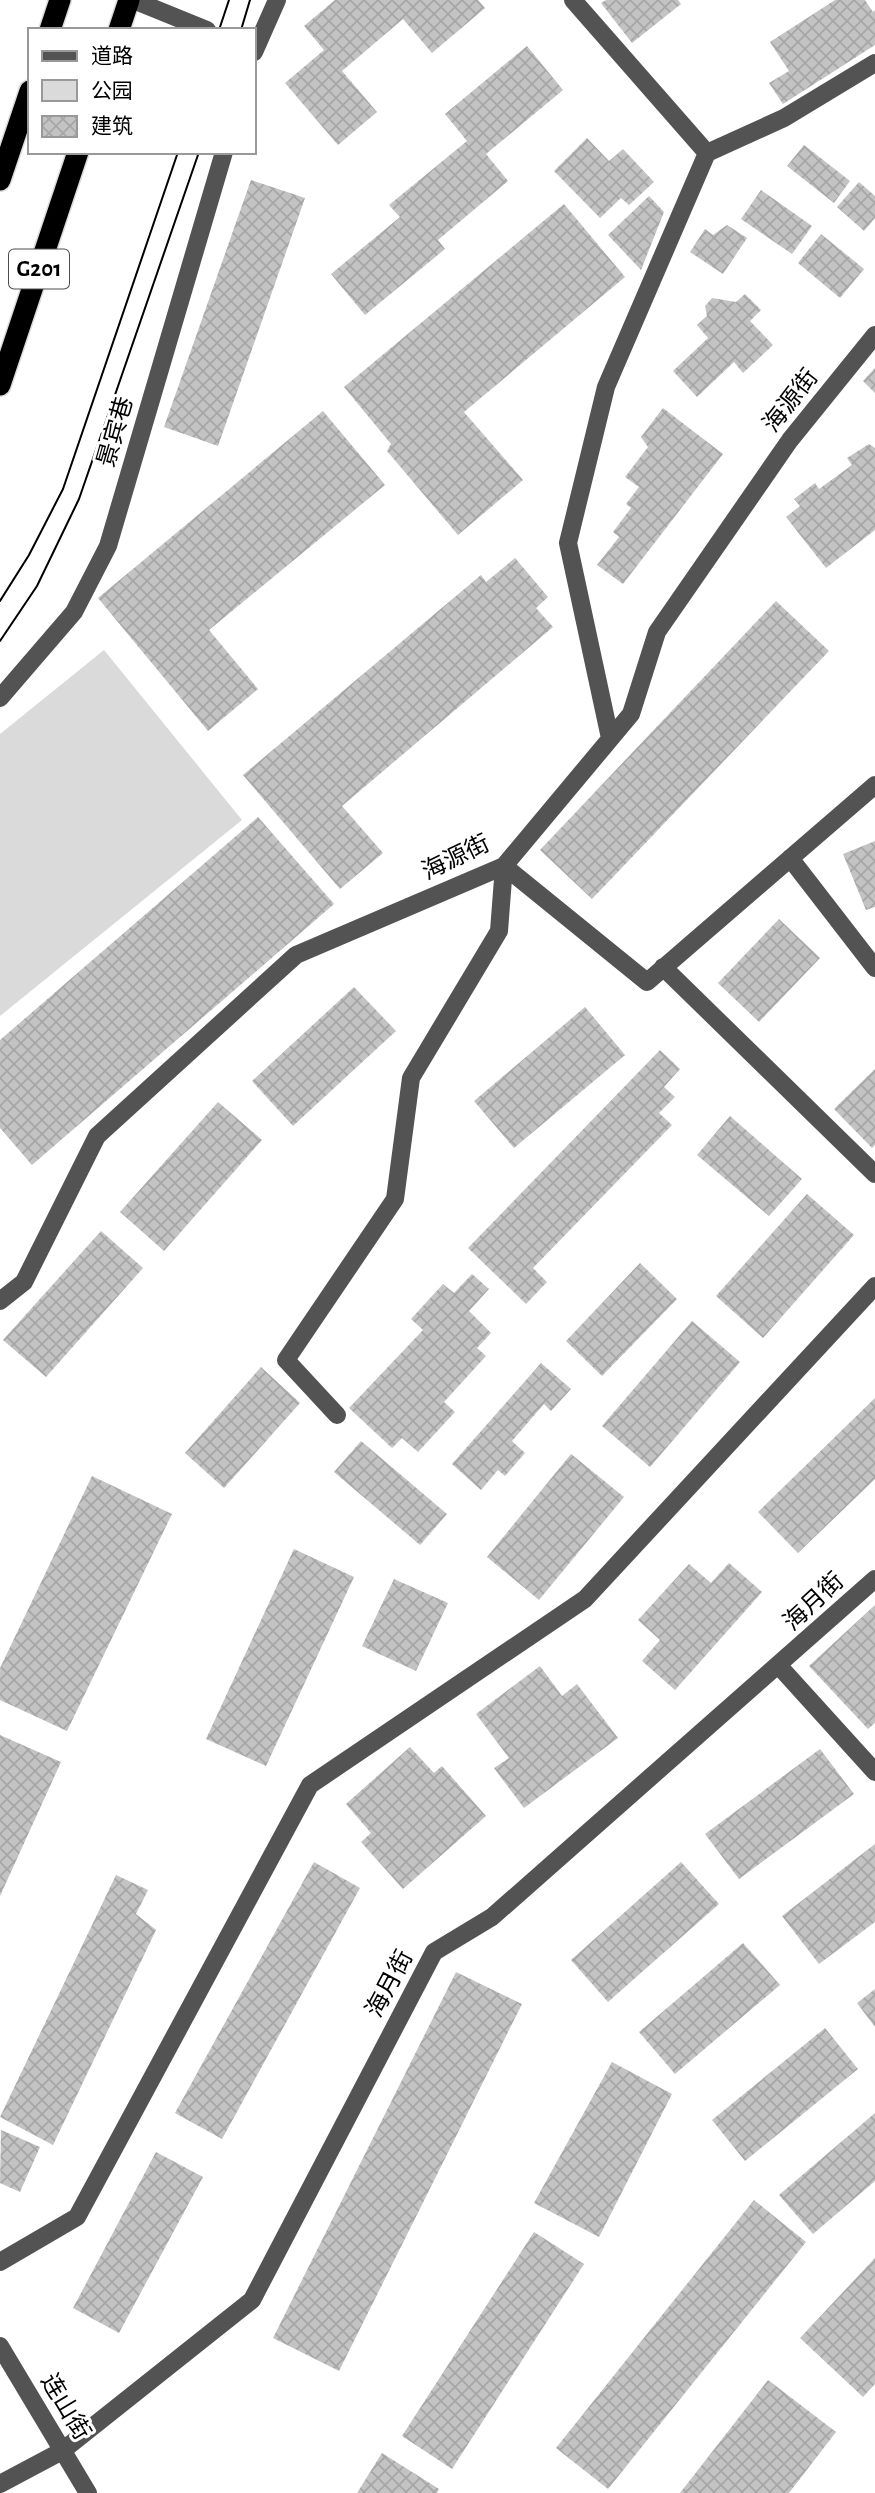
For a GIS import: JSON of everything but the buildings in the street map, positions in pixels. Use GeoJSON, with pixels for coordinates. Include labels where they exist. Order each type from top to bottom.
{"type":"FeatureCollection","features":[{"type":"Feature","properties":{"kind":"highway"},"geometry":{"type":"LineString","coordinates":[[51,28],[60,0]]}},
{"type":"Feature","properties":{"kind":"highway"},"geometry":{"type":"LineString","coordinates":[[120,28],[131,0]]}},
{"type":"Feature","properties":{"kind":"highway"},"geometry":{"type":"LineString","coordinates":[[0,180],[28,97]]}},
{"type":"Feature","properties":{"kind":"highway","name":"G201"},"geometry":{"type":"LineString","coordinates":[[0,385],[77,154]]}},
{"type":"Feature","properties":{"kind":"street"},"geometry":{"type":"LineString","coordinates":[[131,0],[202,28]]}},
{"type":"Feature","properties":{"kind":"street"},"geometry":{"type":"LineString","coordinates":[[256,46],[277,0]]}},
{"type":"Feature","properties":{"kind":"street"},"geometry":{"type":"LineString","coordinates":[[573,0],[707,153]]}},
{"type":"Feature","properties":{"kind":"street"},"geometry":{"type":"LineString","coordinates":[[610,738],[568,543],[606,387],[707,153],[784,118],[875,63]]}},
{"type":"Feature","properties":{"kind":"street","name":"景宾巷"},"geometry":{"type":"LineString","coordinates":[[0,698],[74,612],[108,546],[223,154]]}},
{"type":"Feature","properties":{"kind":"street","name":"海源街"},"geometry":{"type":"LineString","coordinates":[[0,1301],[24,1282],[97,1136],[296,955],[504,866],[631,714],[657,632],[790,440],[875,335]]}},
{"type":"Feature","properties":{"kind":"street"},"geometry":{"type":"LineString","coordinates":[[504,866],[647,982],[875,785]]}},
{"type":"Feature","properties":{"kind":"street"},"geometry":{"type":"LineString","coordinates":[[790,858],[875,968]]}},
{"type":"Feature","properties":{"kind":"street"},"geometry":{"type":"LineString","coordinates":[[337,1415],[286,1360],[395,1199],[411,1077],[499,931],[504,866]]}},
{"type":"Feature","properties":{"kind":"street"},"geometry":{"type":"LineString","coordinates":[[663,967],[875,1174]]}},
{"type":"Feature","properties":{"kind":"street"},"geometry":{"type":"LineString","coordinates":[[0,2262],[77,2217],[310,1785],[585,1599],[875,1286]]}},
{"type":"Feature","properties":{"kind":"street","name":"海月街"},"geometry":{"type":"LineString","coordinates":[[0,2484],[62,2451],[252,2300],[434,1952],[492,1917],[779,1666],[875,1578]]}},
{"type":"Feature","properties":{"kind":"street"},"geometry":{"type":"LineString","coordinates":[[779,1666],[875,1772]]}},
{"type":"Feature","properties":{"kind":"street","name":"连山街"},"geometry":{"type":"LineString","coordinates":[[0,2346],[88,2493]]}},
{"type":"Feature","properties":{"kind":"green space"},"geometry":{"type":"Polygon","coordinates":[[[104,650],[242,820],[0,1016],[0,734],[104,650]]]}},
{"type":"Feature","properties":{"kind":"tram line"},"geometry":{"type":"LineString","coordinates":[[220,28],[229,0]]}},
{"type":"Feature","properties":{"kind":"tram line"},"geometry":{"type":"LineString","coordinates":[[242,28],[250,0]]}},
{"type":"Feature","properties":{"kind":"tram line"},"geometry":{"type":"LineString","coordinates":[[0,601],[29,555],[63,489],[177,154]]}},
{"type":"Feature","properties":{"kind":"tram line"},"geometry":{"type":"LineString","coordinates":[[0,641],[37,586],[79,499],[198,154]]}}]}
